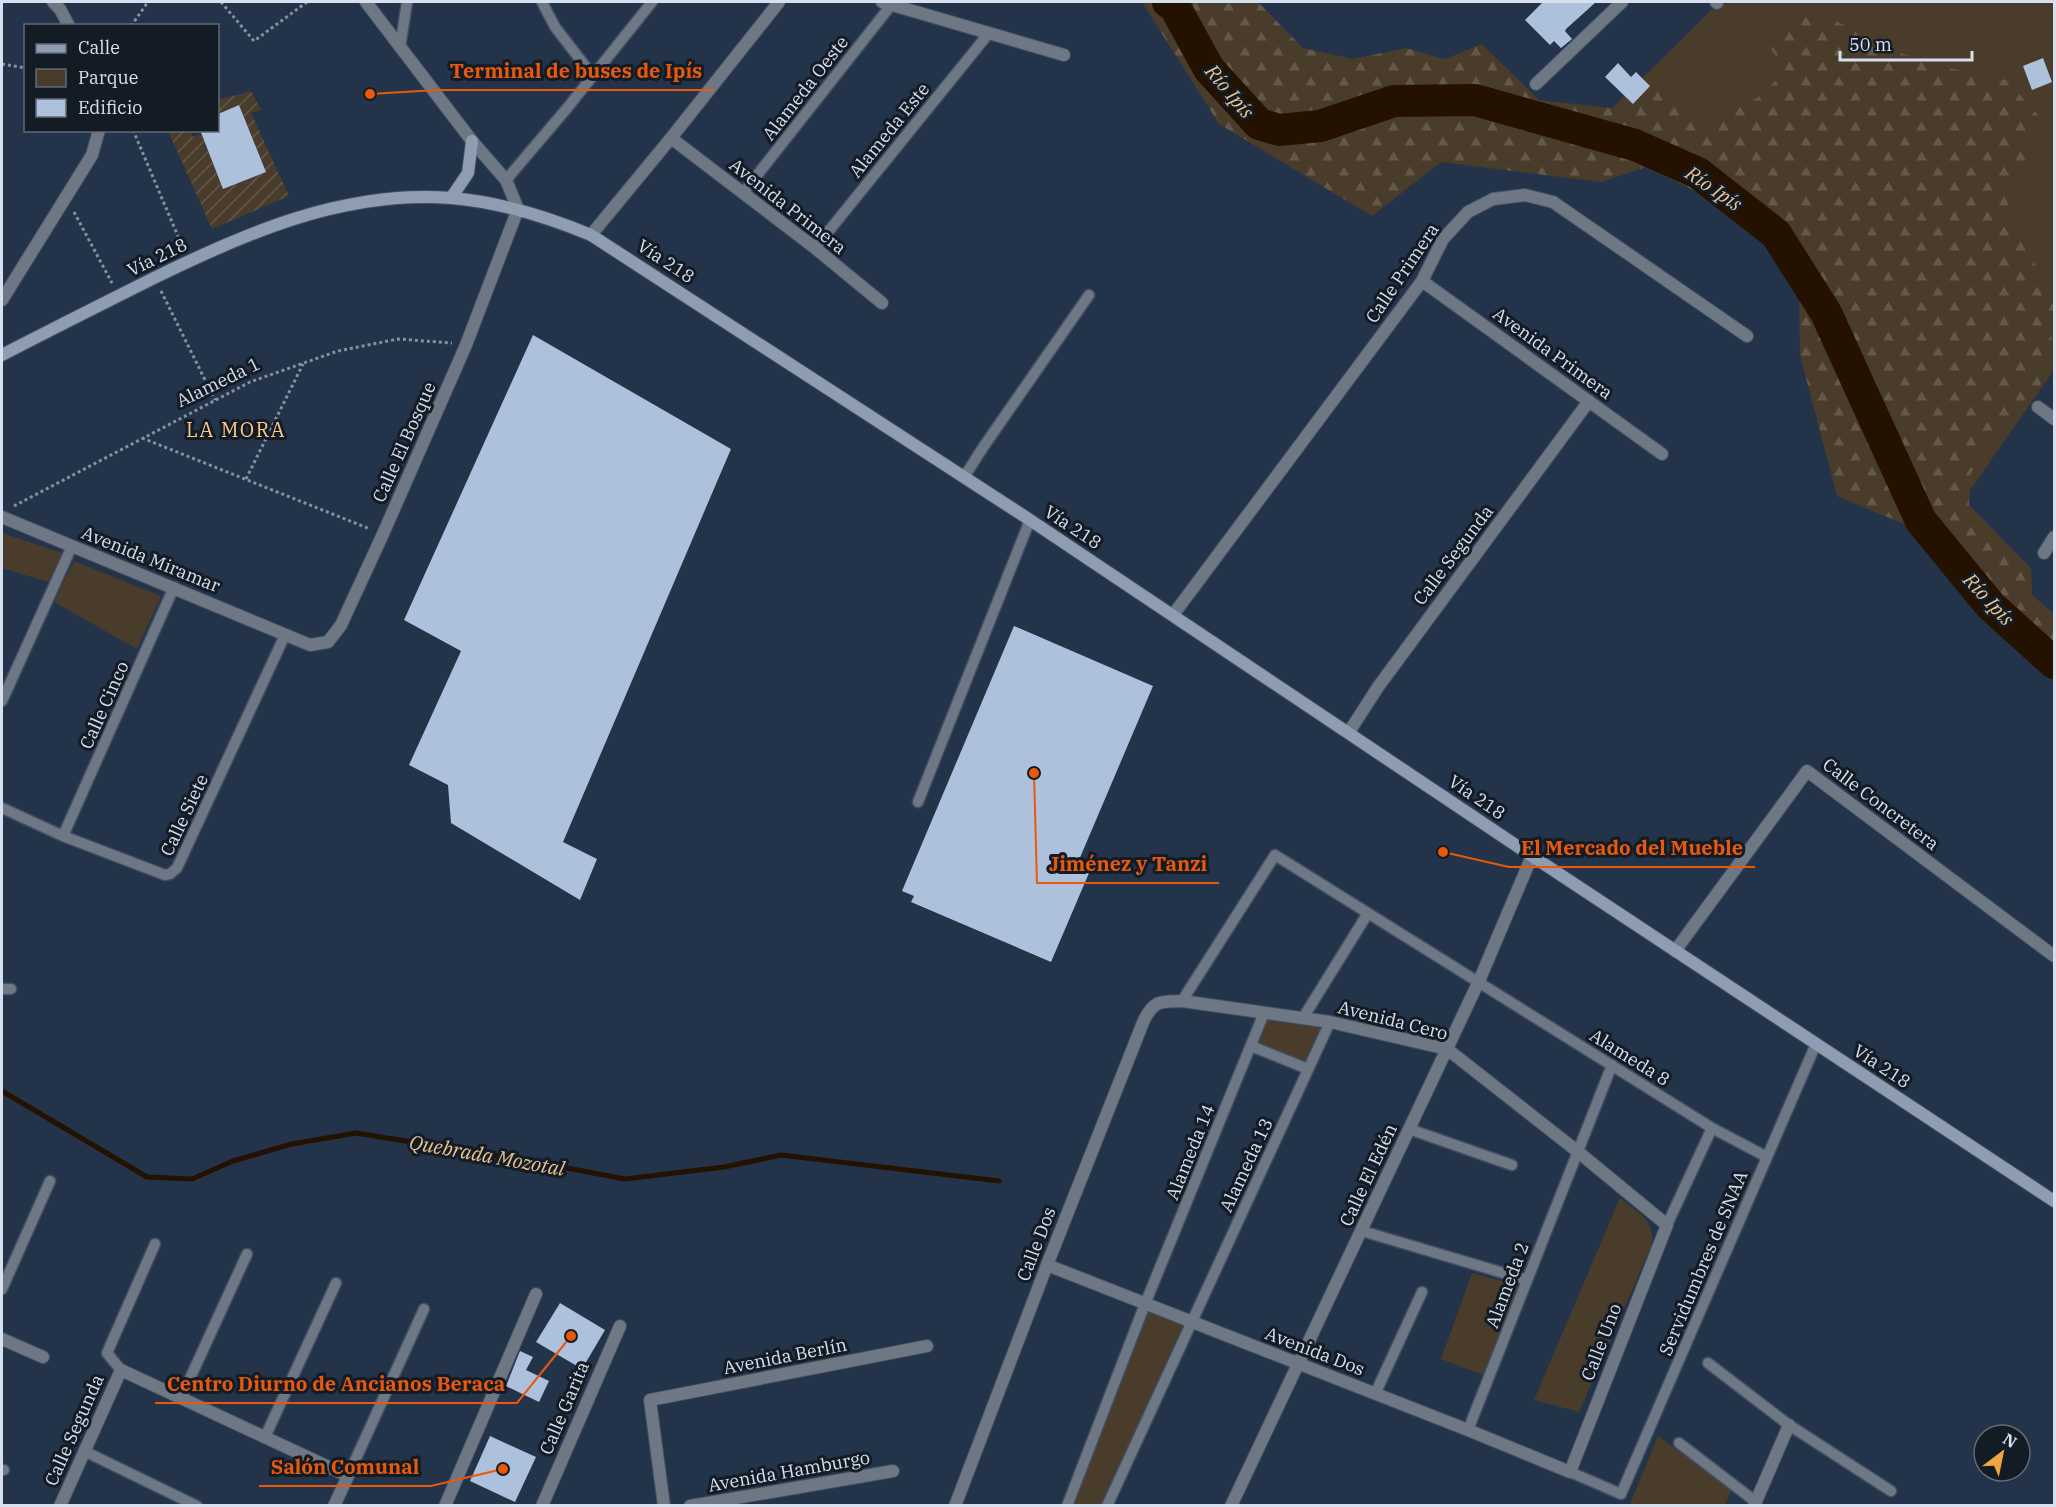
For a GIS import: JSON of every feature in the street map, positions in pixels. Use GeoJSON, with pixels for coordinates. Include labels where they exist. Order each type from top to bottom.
{"type":"FeatureCollection","features":[{"type":"Feature","properties":{"kind":"main road"},"geometry":{"type":"LineString","coordinates":[[451,198],[468,173],[472,141]]}},
{"type":"Feature","properties":{"kind":"main road","name":"Vía 218"},"geometry":{"type":"LineString","coordinates":[[2,355],[189,260],[270,225],[333,207],[382,200],[451,198],[518,209],[591,235],[1030,520],[2055,1202]]}},
{"type":"Feature","properties":{"kind":"street"},"geometry":{"type":"LineString","coordinates":[[53,2],[60,9],[68,24]]}},
{"type":"Feature","properties":{"kind":"street"},"geometry":{"type":"LineString","coordinates":[[366,2],[472,141],[506,180],[518,209]]}},
{"type":"Feature","properties":{"kind":"street"},"geometry":{"type":"LineString","coordinates":[[591,235],[778,2]]}},
{"type":"Feature","properties":{"kind":"street"},"geometry":{"type":"LineString","coordinates":[[1536,84],[1622,2]]}},
{"type":"Feature","properties":{"kind":"street"},"geometry":{"type":"LineString","coordinates":[[887,3],[1064,55]]}},
{"type":"Feature","properties":{"kind":"street"},"geometry":{"type":"LineString","coordinates":[[2,300],[92,154],[98,132]]}},
{"type":"Feature","properties":{"kind":"street","name":"Avenida Primera"},"geometry":{"type":"LineString","coordinates":[[671,138],[882,303]]}},
{"type":"Feature","properties":{"kind":"street","name":"Calle Primera"},"geometry":{"type":"LineString","coordinates":[[1173,615],[1422,281],[1443,238],[1468,212],[1493,199],[1525,195],[1553,202],[1747,336]]}},
{"type":"Feature","properties":{"kind":"street","name":"Calle El Bosque"},"geometry":{"type":"LineString","coordinates":[[285,635],[310,645],[328,642],[341,624],[466,345],[518,209]]}},
{"type":"Feature","properties":{"kind":"street","name":"Avenida Primera"},"geometry":{"type":"LineString","coordinates":[[1422,281],[1662,454]]}},
{"type":"Feature","properties":{"kind":"street","name":"Calle Segunda"},"geometry":{"type":"LineString","coordinates":[[1349,732],[1378,687],[1589,401]]}},
{"type":"Feature","properties":{"kind":"street"},"geometry":{"type":"LineString","coordinates":[[2037,407],[2055,419]]}},
{"type":"Feature","properties":{"kind":"street","name":"Avenida Miramar"},"geometry":{"type":"LineString","coordinates":[[6,512],[72,546],[285,635]]}},
{"type":"Feature","properties":{"kind":"street"},"geometry":{"type":"LineString","coordinates":[[2044,553],[2055,537]]}},
{"type":"Feature","properties":{"kind":"street","name":"Calle Concretera"},"geometry":{"type":"LineString","coordinates":[[1675,951],[1807,771],[2055,956]]}},
{"type":"Feature","properties":{"kind":"street","name":"Calle El Edén"},"geometry":{"type":"LineString","coordinates":[[1231,1506],[1479,981],[1532,856]]}},
{"type":"Feature","properties":{"kind":"street","name":"Avenida Cero"},"geometry":{"type":"LineString","coordinates":[[1160,1002],[1182,1001],[1330,1022],[1447,1049],[1667,1225]]}},
{"type":"Feature","properties":{"kind":"street","name":"Calle Dos"},"geometry":{"type":"LineString","coordinates":[[955,1506],[1144,1020],[1151,1007],[1160,1002]]}},
{"type":"Feature","properties":{"kind":"street","name":"Calle Uno"},"geometry":{"type":"LineString","coordinates":[[1570,1472],[1667,1225]]}},
{"type":"Feature","properties":{"kind":"street","name":"Avenida Dos"},"geometry":{"type":"LineString","coordinates":[[1047,1265],[1570,1472]]}},
{"type":"Feature","properties":{"kind":"street"},"geometry":{"type":"LineString","coordinates":[[445,1506],[536,1294]]}},
{"type":"Feature","properties":{"kind":"street","name":"Calle Garita"},"geometry":{"type":"LineString","coordinates":[[542,1506],[620,1326]]}},
{"type":"Feature","properties":{"kind":"street"},"geometry":{"type":"LineString","coordinates":[[2,1339],[43,1357]]}},
{"type":"Feature","properties":{"kind":"street","name":"Avenida Berlín"},"geometry":{"type":"LineString","coordinates":[[664,1506],[650,1400],[927,1346]]}},
{"type":"Feature","properties":{"kind":"street"},"geometry":{"type":"LineString","coordinates":[[121,1370],[348,1476],[334,1506]]}},
{"type":"Feature","properties":{"kind":"street","name":"Calle Segunda"},"geometry":{"type":"LineString","coordinates":[[60,1506],[121,1370]]}},
{"type":"Feature","properties":{"kind":"street"},"geometry":{"type":"LineString","coordinates":[[1755,1504],[1789,1425]]}},
{"type":"Feature","properties":{"kind":"street","name":"Avenida Hamburgo"},"geometry":{"type":"LineString","coordinates":[[690,1506],[893,1471]]}},
{"type":"Feature","properties":{"kind":"lane"},"geometry":{"type":"LineString","coordinates":[[400,48],[407,2]]}},
{"type":"Feature","properties":{"kind":"lane"},"geometry":{"type":"LineString","coordinates":[[542,2],[555,27],[593,76]]}},
{"type":"Feature","properties":{"kind":"lane"},"geometry":{"type":"LineString","coordinates":[[506,180],[652,2]]}},
{"type":"Feature","properties":{"kind":"lane","name":"Alameda Oeste"},"geometry":{"type":"LineString","coordinates":[[744,193],[887,3]]}},
{"type":"Feature","properties":{"kind":"lane","name":"Alameda Este"},"geometry":{"type":"LineString","coordinates":[[814,248],[990,33]]}},
{"type":"Feature","properties":{"kind":"lane"},"geometry":{"type":"LineString","coordinates":[[964,477],[1089,296]]}},
{"type":"Feature","properties":{"kind":"lane"},"geometry":{"type":"LineString","coordinates":[[918,802],[1030,520]]}},
{"type":"Feature","properties":{"kind":"lane"},"geometry":{"type":"LineString","coordinates":[[2,701],[72,546]]}},
{"type":"Feature","properties":{"kind":"lane","name":"Calle Cinco"},"geometry":{"type":"LineString","coordinates":[[63,836],[174,587]]}},
{"type":"Feature","properties":{"kind":"lane","name":"Calle Siete"},"geometry":{"type":"LineString","coordinates":[[2,808],[63,836],[165,875],[174,872],[285,635]]}},
{"type":"Feature","properties":{"kind":"lane","name":"Alameda 8"},"geometry":{"type":"LineString","coordinates":[[1182,1001],[1275,855],[1713,1128],[1767,1157]]}},
{"type":"Feature","properties":{"kind":"lane"},"geometry":{"type":"LineString","coordinates":[[1303,1018],[1368,913]]}},
{"type":"Feature","properties":{"kind":"lane","name":"Alameda 14"},"geometry":{"type":"LineString","coordinates":[[1067,1506],[1145,1304],[1264,1013]]}},
{"type":"Feature","properties":{"kind":"lane","name":"Alameda 13"},"geometry":{"type":"LineString","coordinates":[[1107,1506],[1330,1022]]}},
{"type":"Feature","properties":{"kind":"lane","name":"Servidumbres de SNAA"},"geometry":{"type":"LineString","coordinates":[[1570,1472],[1621,1494],[1816,1044]]}},
{"type":"Feature","properties":{"kind":"lane"},"geometry":{"type":"LineString","coordinates":[[1251,1046],[1308,1069]]}},
{"type":"Feature","properties":{"kind":"lane","name":"Alameda 2"},"geometry":{"type":"LineString","coordinates":[[1468,1430],[1612,1065]]}},
{"type":"Feature","properties":{"kind":"lane"},"geometry":{"type":"LineString","coordinates":[[1667,1225],[1713,1128]]}},
{"type":"Feature","properties":{"kind":"lane"},"geometry":{"type":"LineString","coordinates":[[1409,1129],[1512,1165]]}},
{"type":"Feature","properties":{"kind":"lane"},"geometry":{"type":"LineString","coordinates":[[2,1289],[50,1181]]}},
{"type":"Feature","properties":{"kind":"lane"},"geometry":{"type":"LineString","coordinates":[[1362,1231],[1527,1280]]}},
{"type":"Feature","properties":{"kind":"lane"},"geometry":{"type":"LineString","coordinates":[[121,1370],[107,1353],[155,1244]]}},
{"type":"Feature","properties":{"kind":"lane"},"geometry":{"type":"LineString","coordinates":[[182,1398],[247,1254]]}},
{"type":"Feature","properties":{"kind":"lane"},"geometry":{"type":"LineString","coordinates":[[265,1437],[336,1283]]}},
{"type":"Feature","properties":{"kind":"lane"},"geometry":{"type":"LineString","coordinates":[[1376,1394],[1422,1292]]}},
{"type":"Feature","properties":{"kind":"lane"},"geometry":{"type":"LineString","coordinates":[[348,1476],[424,1308]]}},
{"type":"Feature","properties":{"kind":"lane"},"geometry":{"type":"LineString","coordinates":[[1708,1363],[1789,1425],[1891,1491]]}},
{"type":"Feature","properties":{"kind":"lane"},"geometry":{"type":"LineString","coordinates":[[1679,1443],[1755,1504]]}},
{"type":"Feature","properties":{"kind":"lane"},"geometry":{"type":"LineString","coordinates":[[84,1451],[198,1506]]}},
{"type":"Feature","properties":{"kind":"path"},"geometry":{"type":"LineString","coordinates":[[132,24],[148,2]]}},
{"type":"Feature","properties":{"kind":"path"},"geometry":{"type":"LineString","coordinates":[[221,2],[254,41],[307,2]]}},
{"type":"Feature","properties":{"kind":"path"},"geometry":{"type":"LineString","coordinates":[[2,64],[24,68]]}},
{"type":"Feature","properties":{"kind":"path"},"geometry":{"type":"LineString","coordinates":[[134,132],[189,260]]}},
{"type":"Feature","properties":{"kind":"path"},"geometry":{"type":"LineString","coordinates":[[66,197],[118,296]]}},
{"type":"Feature","properties":{"kind":"path"},"geometry":{"type":"LineString","coordinates":[[155,278],[215,400]]}},
{"type":"Feature","properties":{"kind":"path","name":"Alameda 1"},"geometry":{"type":"LineString","coordinates":[[6,512],[250,382],[303,362],[338,351],[398,339],[466,345]]}},
{"type":"Feature","properties":{"kind":"path"},"geometry":{"type":"LineString","coordinates":[[246,479],[303,362]]}},
{"type":"Feature","properties":{"kind":"path"},"geometry":{"type":"LineString","coordinates":[[142,438],[383,534]]}},
{"type":"Feature","properties":{"kind":"green space"},"geometry":{"type":"Polygon","coordinates":[[[1142,2],[1258,2],[1303,48],[1353,59],[1406,48],[1445,59],[1482,44],[1539,100],[1629,110],[1653,85],[1711,123],[1757,98],[1786,71],[1763,37],[1806,5],[1887,48],[1935,65],[2006,80],[2041,118],[2008,206],[2054,305],[2049,365],[2039,388],[1971,473],[1969,505],[2031,568],[2032,595],[2054,614],[2054,681],[1977,609],[1909,526],[1837,496],[1800,355],[1799,291],[1777,249],[1716,201],[1646,167],[1601,182],[1441,162],[1372,216],[1219,124],[1142,2]]]}},
{"type":"Feature","properties":{"kind":"green space"},"geometry":{"type":"Polygon","coordinates":[[[1719,2],[2054,2],[2054,370],[1959,506],[1811,249],[1600,120],[1719,2]]]}},
{"type":"Feature","properties":{"kind":"green space"},"geometry":{"type":"Polygon","coordinates":[[[251,91],[261,110],[251,113],[289,196],[212,229],[168,132],[190,132],[193,137],[201,134],[223,189],[266,172],[239,105],[219,114],[219,100],[251,91]]]}},
{"type":"Feature","properties":{"kind":"green space"},"geometry":{"type":"Polygon","coordinates":[[[2,533],[62,553],[48,582],[2,568],[2,533]]]}},
{"type":"Feature","properties":{"kind":"green space"},"geometry":{"type":"Polygon","coordinates":[[[74,561],[161,596],[137,649],[54,602],[74,561]]]}},
{"type":"Feature","properties":{"kind":"green space"},"geometry":{"type":"Polygon","coordinates":[[[1267,1019],[1324,1027],[1307,1064],[1256,1045],[1267,1019]]]}},
{"type":"Feature","properties":{"kind":"green space"},"geometry":{"type":"Polygon","coordinates":[[[1620,1198],[1648,1222],[1652,1244],[1579,1412],[1534,1400],[1620,1198]]]}},
{"type":"Feature","properties":{"kind":"green space"},"geometry":{"type":"Polygon","coordinates":[[[1472,1273],[1520,1286],[1483,1375],[1441,1359],[1472,1273]]]}},
{"type":"Feature","properties":{"kind":"green space"},"geometry":{"type":"Polygon","coordinates":[[[1147,1312],[1183,1325],[1102,1505],[1072,1506],[1147,1312]]]}},
{"type":"Feature","properties":{"kind":"green space"},"geometry":{"type":"Polygon","coordinates":[[[1658,1436],[1732,1489],[1725,1505],[1630,1504],[1658,1436]]]}},
{"type":"Feature","properties":{"kind":"building"},"geometry":{"type":"Polygon","coordinates":[[[1543,2],[1596,2],[1566,29],[1565,31],[1572,39],[1561,48],[1554,41],[1550,45],[1525,20],[1543,2]]]}},
{"type":"Feature","properties":{"kind":"building"},"geometry":{"type":"Polygon","coordinates":[[[2043,58],[2052,82],[2032,90],[2023,66],[2043,58]]]}},
{"type":"Feature","properties":{"kind":"building"},"geometry":{"type":"Polygon","coordinates":[[[1618,63],[1631,77],[1636,72],[1650,86],[1633,104],[1605,77],[1618,63]]]}},
{"type":"Feature","properties":{"kind":"building"},"geometry":{"type":"Polygon","coordinates":[[[239,105],[266,172],[223,189],[201,132],[219,132],[219,114],[239,105]]]}},
{"type":"Feature","properties":{"kind":"building"},"geometry":{"type":"Polygon","coordinates":[[[533,335],[731,449],[563,842],[597,859],[580,900],[451,823],[448,785],[409,765],[461,651],[404,620],[533,335]]]}},
{"type":"Feature","properties":{"kind":"building"},"geometry":{"type":"Polygon","coordinates":[[[1014,626],[1153,686],[1079,860],[1092,866],[1051,962],[911,902],[914,896],[902,891],[1014,626]]]}},
{"type":"Feature","properties":{"kind":"building"},"geometry":{"type":"Polygon","coordinates":[[[560,1303],[605,1330],[582,1369],[536,1342],[560,1303]]]}},
{"type":"Feature","properties":{"kind":"building"},"geometry":{"type":"Polygon","coordinates":[[[520,1351],[533,1357],[526,1370],[549,1381],[539,1402],[506,1386],[520,1351]]]}},
{"type":"Feature","properties":{"kind":"building"},"geometry":{"type":"Polygon","coordinates":[[[490,1436],[536,1457],[515,1502],[470,1481],[490,1436]]]}},
{"type":"Feature","properties":{"kind":"waterway","name":"Río Ipís"},"geometry":{"type":"LineString","coordinates":[[1168,2],[1175,7],[1209,69],[1259,124],[1279,130],[1320,126],[1394,101],[1475,100],[1635,145],[1698,173],[1776,234],[1826,313],[1921,521],[1990,605],[2054,663]]}},
{"type":"Feature","properties":{"kind":"waterway","name":"Quebrada Mozotal"},"geometry":{"type":"LineString","coordinates":[[2,1091],[147,1177],[192,1179],[233,1161],[292,1144],[356,1133],[625,1179],[724,1167],[781,1155],[999,1181]]}},
{"type":"Feature","properties":{"kind":"place","name":"Terminal de buses de Ipís"},"geometry":{"type":"Point","coordinates":[370,94]}},
{"type":"Feature","properties":{"kind":"place","name":"Jiménez y Tanzi"},"geometry":{"type":"Point","coordinates":[1034,773]}},
{"type":"Feature","properties":{"kind":"place","name":"El Mercado del Mueble"},"geometry":{"type":"Point","coordinates":[1443,852]}},
{"type":"Feature","properties":{"kind":"place","name":"Centro Diurno de Ancianos Beraca"},"geometry":{"type":"Point","coordinates":[571,1336]}},
{"type":"Feature","properties":{"kind":"place","name":"Salón Comunal"},"geometry":{"type":"Point","coordinates":[503,1469]}},
{"type":"Feature","properties":{"kind":"district","name":"LA MORA"},"geometry":{"type":"Point","coordinates":[236,429]}}]}
